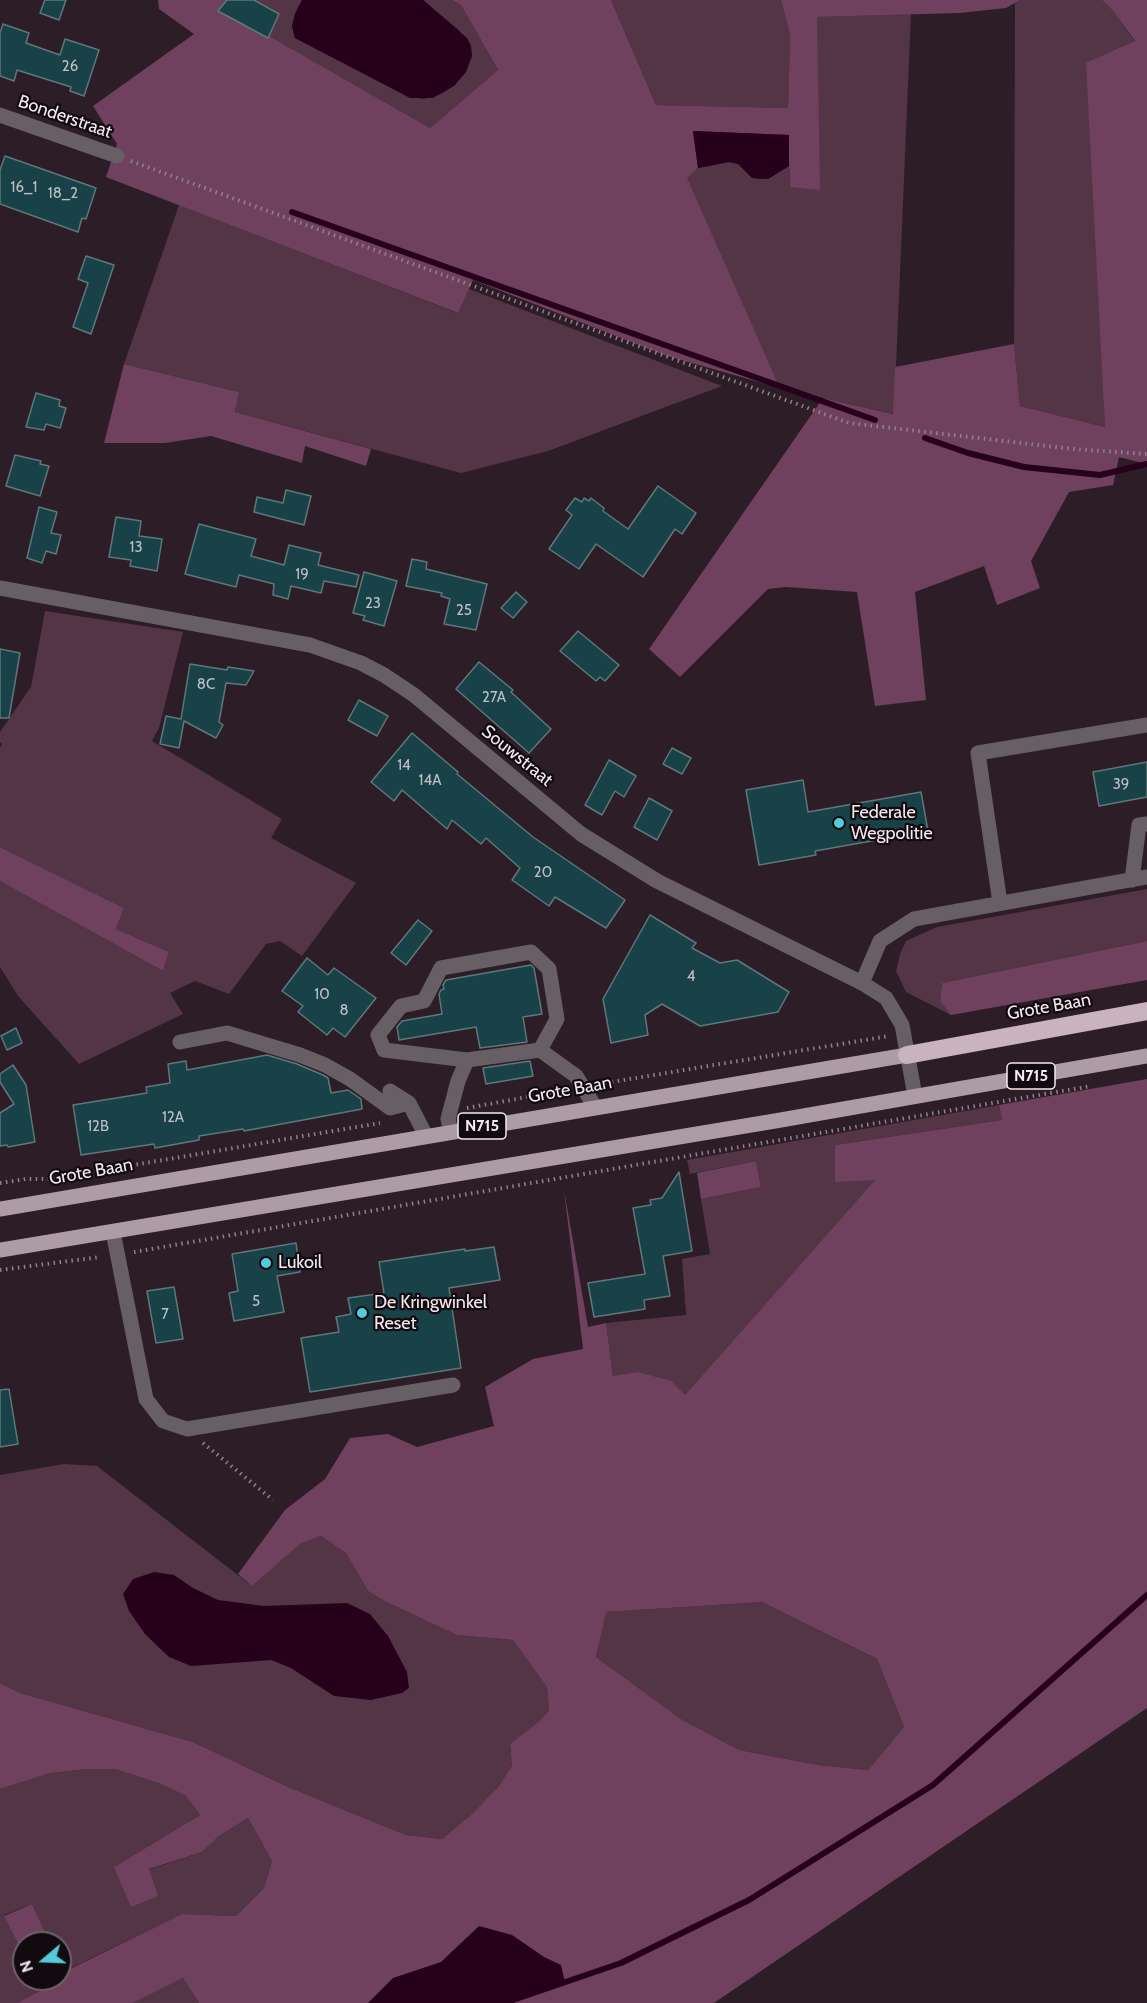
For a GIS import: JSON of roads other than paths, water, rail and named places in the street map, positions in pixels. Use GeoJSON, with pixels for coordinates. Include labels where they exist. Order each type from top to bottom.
{"type":"FeatureCollection","features":[{"type":"Feature","properties":{"kind":"highway","name":"Grote Baan"},"geometry":{"type":"LineString","coordinates":[[907,1055],[1147,1011]]}},
{"type":"Feature","properties":{"kind":"main road","name":"Grote Baan"},"geometry":{"type":"LineString","coordinates":[[0,1209],[907,1055]]}},
{"type":"Feature","properties":{"kind":"main road","name":"N715"},"geometry":{"type":"LineString","coordinates":[[0,1250],[1147,1056]]}},
{"type":"Feature","properties":{"kind":"street","name":"Bonderstraat"},"geometry":{"type":"LineString","coordinates":[[0,115],[117,156]]}},
{"type":"Feature","properties":{"kind":"street","name":"Souwstraat"},"geometry":{"type":"LineString","coordinates":[[0,588],[310,645],[361,663],[384,675],[414,695],[581,834],[657,881],[862,983],[886,998],[902,1025],[915,1096]]}},
{"type":"Feature","properties":{"kind":"street"},"geometry":{"type":"LineString","coordinates":[[1000,903],[978,753],[1147,725]]}},
{"type":"Feature","properties":{"kind":"street"},"geometry":{"type":"LineString","coordinates":[[862,983],[880,941],[914,919],[1139,878],[1139,825],[1147,824]]}},
{"type":"Feature","properties":{"kind":"street"},"geometry":{"type":"LineString","coordinates":[[540,1050],[557,1019],[549,969],[531,952],[441,968],[424,1002],[402,1006],[378,1035],[384,1050],[467,1060],[540,1050],[576,1076],[595,1107]]}},
{"type":"Feature","properties":{"kind":"street"},"geometry":{"type":"LineString","coordinates":[[180,1042],[227,1033],[325,1065],[350,1079],[390,1108],[409,1103]]}},
{"type":"Feature","properties":{"kind":"street"},"geometry":{"type":"LineString","coordinates":[[451,1132],[448,1119],[458,1081],[467,1060]]}},
{"type":"Feature","properties":{"kind":"street"},"geometry":{"type":"LineString","coordinates":[[390,1091],[409,1103],[426,1136]]}},
{"type":"Feature","properties":{"kind":"street"},"geometry":{"type":"LineString","coordinates":[[113,1232],[146,1399],[163,1421],[187,1429],[453,1385]]}},
{"type":"Feature","properties":{"kind":"waterway"},"geometry":{"type":"LineString","coordinates":[[292,212],[875,420]]}},
{"type":"Feature","properties":{"kind":"waterway"},"geometry":{"type":"LineString","coordinates":[[925,438],[968,453],[1024,467],[1100,475],[1147,464]]}},
{"type":"Feature","properties":{"kind":"waterway"},"geometry":{"type":"LineString","coordinates":[[504,2003],[621,1963],[749,1900],[933,1785],[1147,1595]]}},
{"type":"Feature","properties":{"kind":"place","name":"Federale Wegpolitie"},"geometry":{"type":"Point","coordinates":[839,823]}},
{"type":"Feature","properties":{"kind":"place","name":"Lukoil"},"geometry":{"type":"Point","coordinates":[266,1263]}},
{"type":"Feature","properties":{"kind":"place","name":"De Kringwinkel Reset"},"geometry":{"type":"Point","coordinates":[362,1313]}}]}
